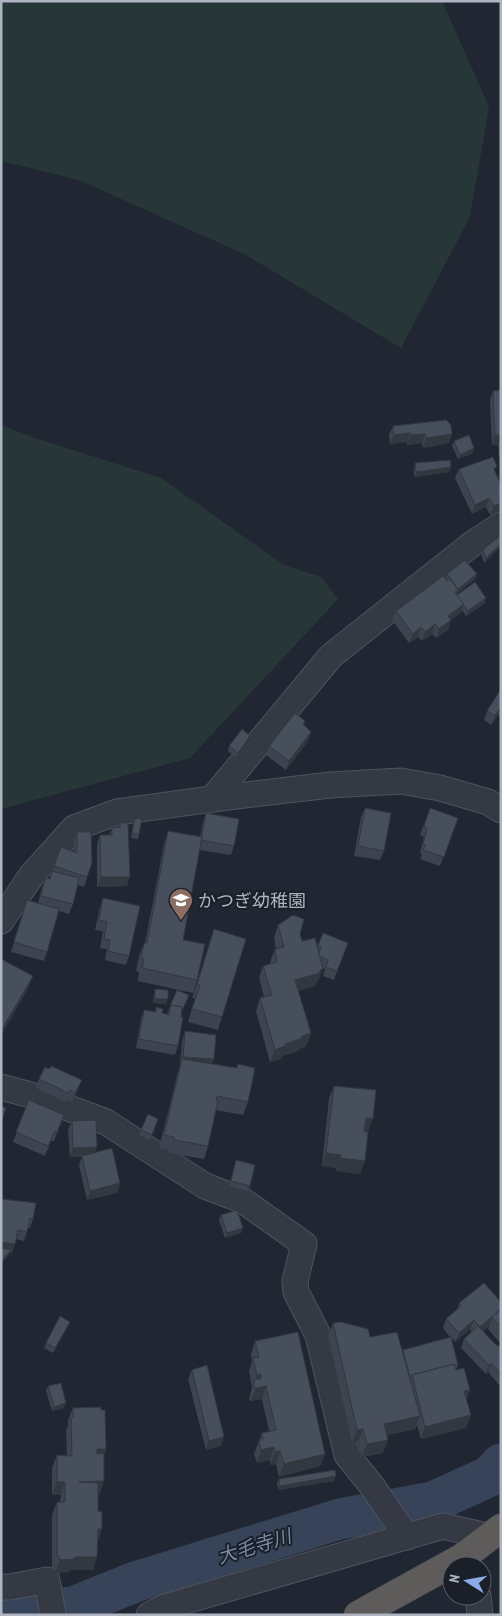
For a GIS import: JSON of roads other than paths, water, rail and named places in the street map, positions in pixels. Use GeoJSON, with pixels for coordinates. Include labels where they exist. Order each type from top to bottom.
{"type":"FeatureCollection","features":[{"type":"Feature","properties":{"kind":"highway"},"geometry":{"type":"LineString","coordinates":[[472,1556],[496,1532]]}},
{"type":"Feature","properties":{"kind":"highway"},"geometry":{"type":"LineString","coordinates":[[358,1615],[442,1574]]}},
{"type":"Feature","properties":{"kind":"street"},"geometry":{"type":"LineString","coordinates":[[212,798],[331,656],[472,544],[501,524]]}},
{"type":"Feature","properties":{"kind":"street"},"geometry":{"type":"LineString","coordinates":[[1,922],[31,876],[74,828],[116,812],[212,798],[330,785],[401,781],[440,788],[488,802],[501,810]]}},
{"type":"Feature","properties":{"kind":"street"},"geometry":{"type":"LineString","coordinates":[[1,1087],[42,1098],[106,1122],[205,1186],[242,1200],[304,1244],[295,1281],[296,1292],[318,1334],[347,1454],[372,1486],[404,1533]]}},
{"type":"Feature","properties":{"kind":"street"},"geometry":{"type":"LineString","coordinates":[[149,1615],[165,1607],[404,1533],[443,1526],[496,1532]]}},
{"type":"Feature","properties":{"kind":"street"},"geometry":{"type":"LineString","coordinates":[[1,1587],[47,1580],[53,1615]]}},
{"type":"Feature","properties":{"kind":"waterway","name":"大毛寺川"},"geometry":{"type":"LineString","coordinates":[[1,1613],[73,1607],[135,1582],[340,1519],[433,1502],[490,1476],[501,1464]]}},
{"type":"Feature","properties":{"kind":"place","name":"かつぎ幼稚園"},"geometry":{"type":"Point","coordinates":[181,921]}}]}
